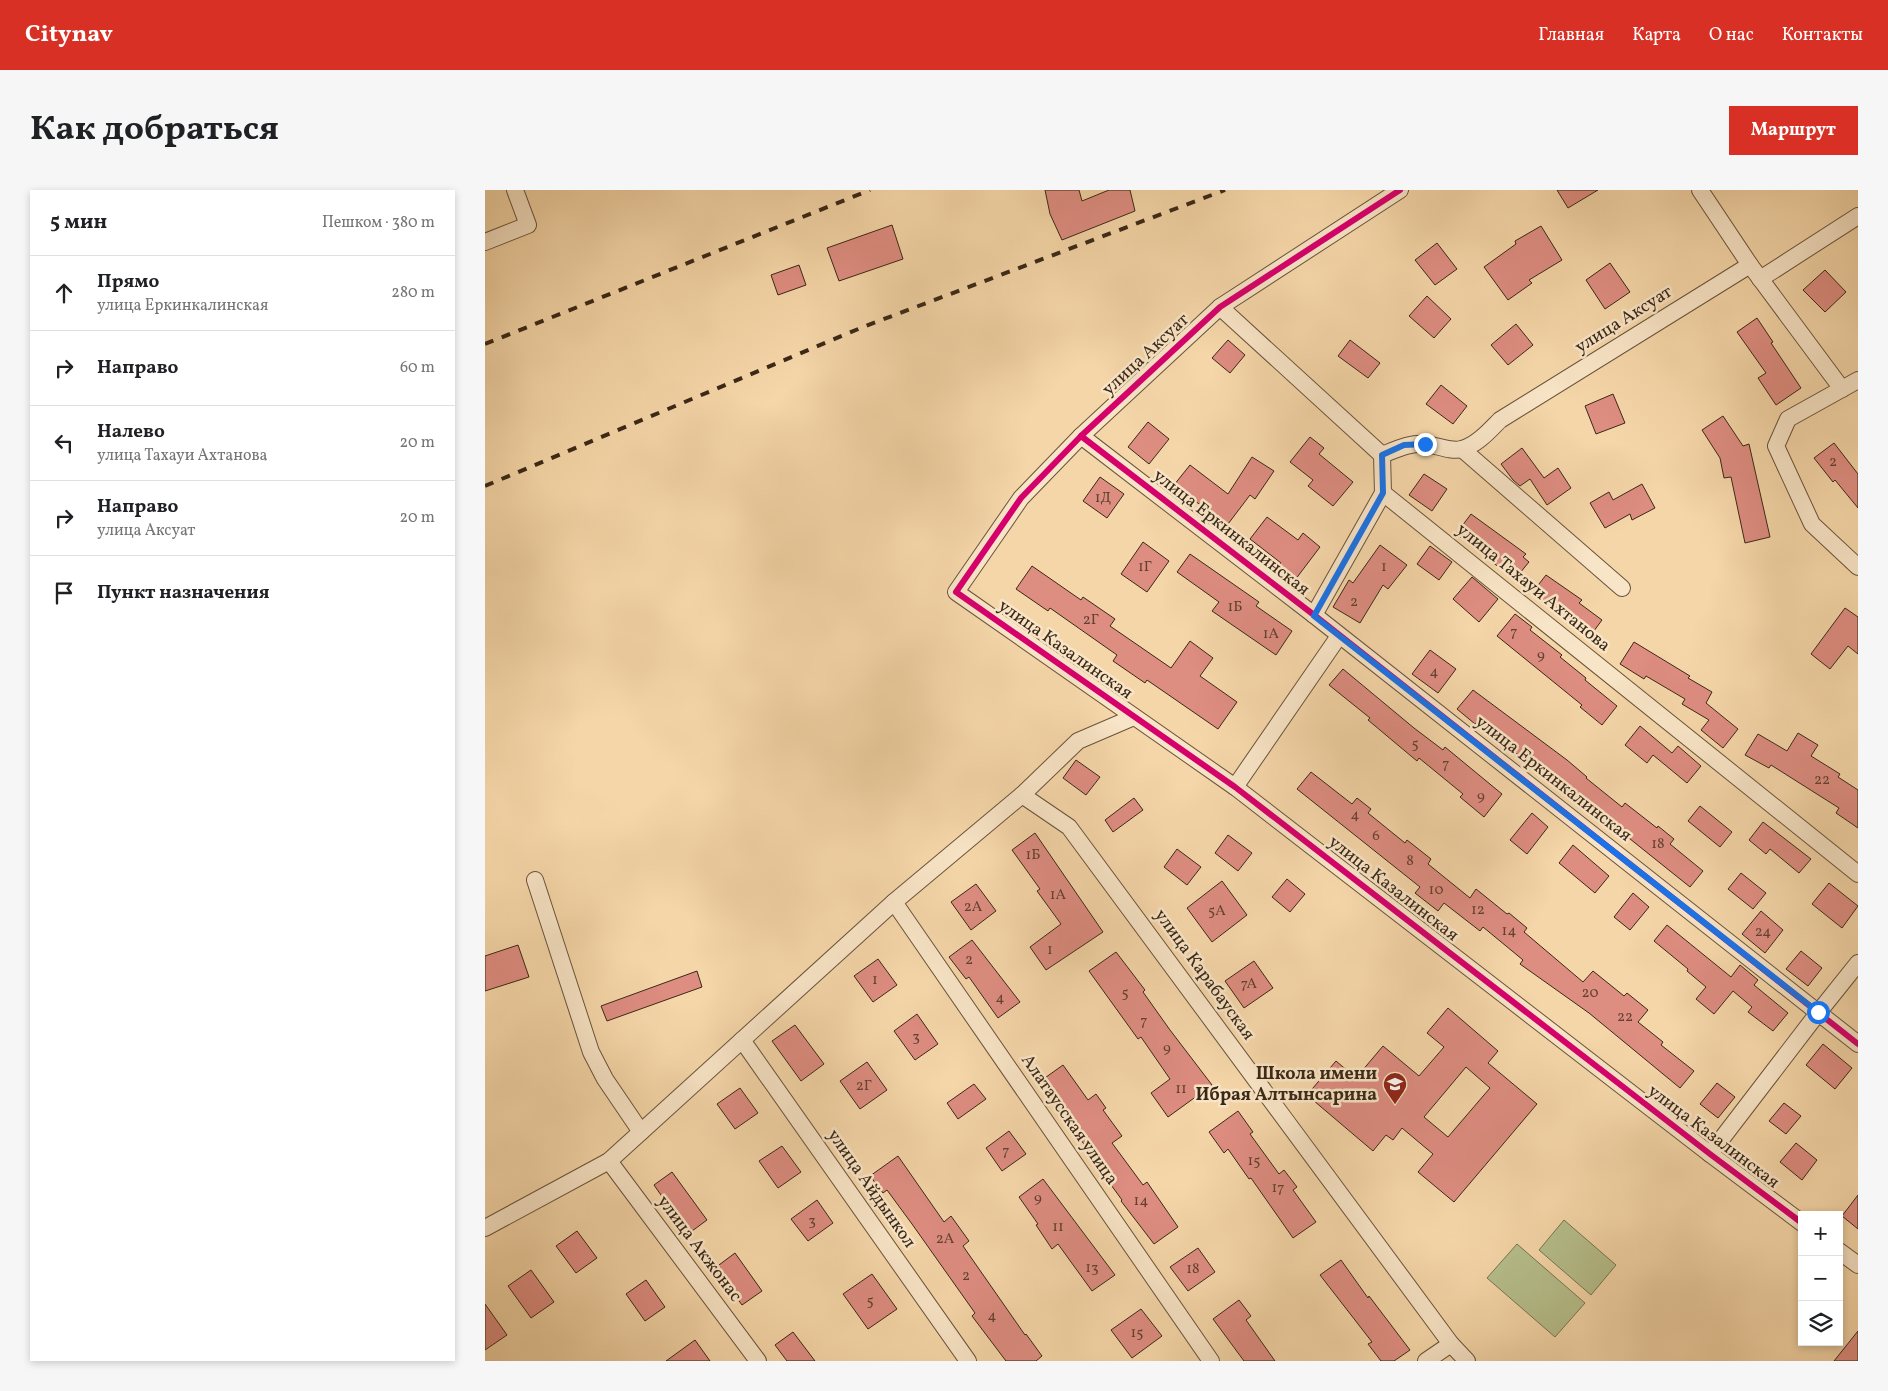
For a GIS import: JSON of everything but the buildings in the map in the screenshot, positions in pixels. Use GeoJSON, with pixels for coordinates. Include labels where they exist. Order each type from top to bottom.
{"type":"FeatureCollection","features":[{"type":"Feature","properties":{"kind":"street"},"geometry":{"type":"LineString","coordinates":[[485,242],[528,225],[515,190]]}},
{"type":"Feature","properties":{"kind":"street","name":"улица Аксуат"},"geometry":{"type":"LineString","coordinates":[[956,592],[1021,498],[1081,436],[1220,307],[1400,190]]}},
{"type":"Feature","properties":{"kind":"street"},"geometry":{"type":"LineString","coordinates":[[1700,190],[1750,265],[1842,389]]}},
{"type":"Feature","properties":{"kind":"street"},"geometry":{"type":"LineString","coordinates":[[1760,279],[1858,216]]}},
{"type":"Feature","properties":{"kind":"street","name":"улица Аксуат"},"geometry":{"type":"LineString","coordinates":[[1462,449],[1481,438],[1500,420],[1750,265]]}},
{"type":"Feature","properties":{"kind":"street"},"geometry":{"type":"LineString","coordinates":[[1220,307],[1382,455],[1383,493],[1314,616]]}},
{"type":"Feature","properties":{"kind":"street"},"geometry":{"type":"LineString","coordinates":[[1858,380],[1788,419],[1776,446],[1811,524],[1858,567]]}},
{"type":"Feature","properties":{"kind":"street","name":"улица Еркинкалинская"},"geometry":{"type":"LineString","coordinates":[[1081,436],[1314,616],[1858,1044]]}},
{"type":"Feature","properties":{"kind":"street"},"geometry":{"type":"LineString","coordinates":[[1382,455],[1404,445],[1425,444],[1462,449],[1622,588]]}},
{"type":"Feature","properties":{"kind":"street","name":"улица Тахауи Ахтанова"},"geometry":{"type":"LineString","coordinates":[[1383,493],[1858,874]]}},
{"type":"Feature","properties":{"kind":"street","name":"улица Казалинская"},"geometry":{"type":"LineString","coordinates":[[956,592],[1235,787],[1798,1220]]}},
{"type":"Feature","properties":{"kind":"street"},"geometry":{"type":"LineString","coordinates":[[1235,787],[1339,636]]}},
{"type":"Feature","properties":{"kind":"street"},"geometry":{"type":"LineString","coordinates":[[485,1228],[609,1161],[894,902],[1022,795],[1078,741],[1134,717]]}},
{"type":"Feature","properties":{"kind":"street","name":"улица Карабауская"},"geometry":{"type":"LineString","coordinates":[[1022,795],[1069,827],[1451,1344],[1467,1361]]}},
{"type":"Feature","properties":{"kind":"street"},"geometry":{"type":"LineString","coordinates":[[535,880],[591,1052],[605,1079],[641,1132]]}},
{"type":"Feature","properties":{"kind":"street","name":"Алатаусская улица"},"geometry":{"type":"LineString","coordinates":[[894,902],[1211,1361]]}},
{"type":"Feature","properties":{"kind":"street"},"geometry":{"type":"LineString","coordinates":[[1710,1154],[1818,1012],[1858,963]]}},
{"type":"Feature","properties":{"kind":"street","name":"улица Айдынкол"},"geometry":{"type":"LineString","coordinates":[[742,1040],[968,1361]]}},
{"type":"Feature","properties":{"kind":"street","name":"улица Акжонас"},"geometry":{"type":"LineString","coordinates":[[609,1161],[758,1361]]}},
{"type":"Feature","properties":{"kind":"street"},"geometry":{"type":"LineString","coordinates":[[1843,1254],[1858,1265]]}},
{"type":"Feature","properties":{"kind":"street"},"geometry":{"type":"LineString","coordinates":[[1426,1361],[1451,1344]]}},
{"type":"Feature","properties":{"kind":"green space"},"geometry":{"type":"Polygon","coordinates":[[[1564,1220],[1616,1265],[1591,1295],[1539,1250],[1564,1220]]]}},
{"type":"Feature","properties":{"kind":"green space"},"geometry":{"type":"Polygon","coordinates":[[[1517,1244],[1585,1303],[1555,1337],[1487,1278],[1517,1244]]]}},
{"type":"Feature","properties":{"kind":"railway"},"geometry":{"type":"LineString","coordinates":[[485,344],[870,190]]}},
{"type":"Feature","properties":{"kind":"railway"},"geometry":{"type":"LineString","coordinates":[[485,486],[863,327],[1225,190]]}},
{"type":"Feature","properties":{"kind":"cycle path"},"geometry":{"type":"LineString","coordinates":[[1400,190],[1220,307],[1081,436],[1021,498],[956,592],[1235,787],[1798,1220]]}},
{"type":"Feature","properties":{"kind":"cycle path"},"geometry":{"type":"LineString","coordinates":[[1081,436],[1314,615],[1858,1044]]}},
{"type":"Feature","properties":{"kind":"place","name":"Школа имени Ибрая Алтынсарина"},"geometry":{"type":"Point","coordinates":[1395,1105]}},
{"type":"Feature","properties":{"kind":"route"},"geometry":{"type":"LineString","coordinates":[[1425,444],[1404,445],[1382,455],[1383,493],[1314,616],[1818,1012]]}}]}
